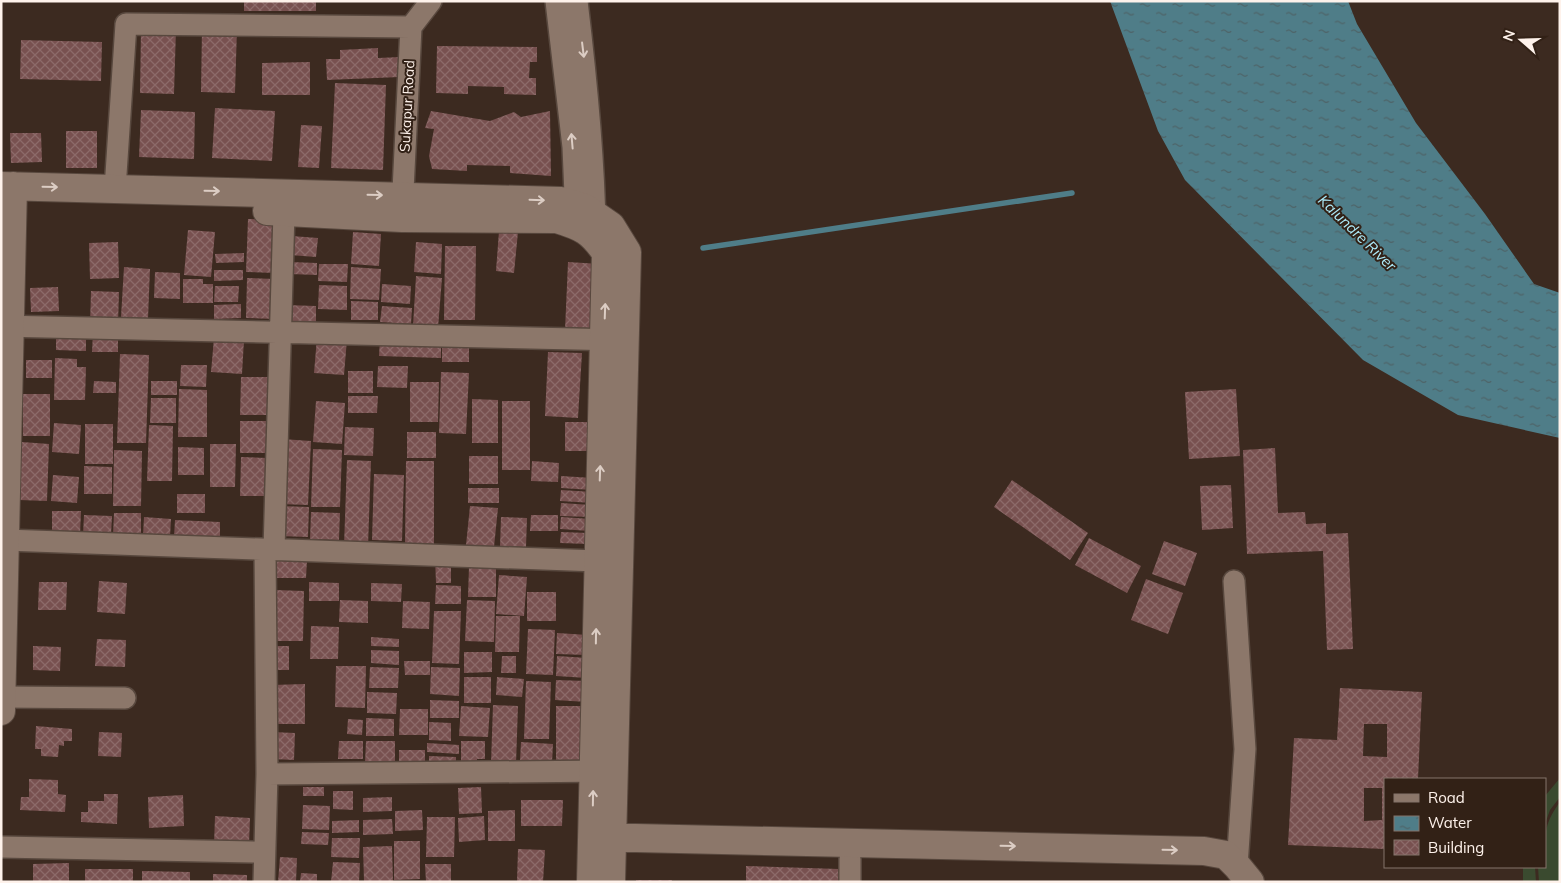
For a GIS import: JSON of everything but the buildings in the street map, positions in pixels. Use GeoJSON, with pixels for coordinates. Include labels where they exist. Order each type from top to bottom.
{"type":"FeatureCollection","features":[{"type":"Feature","properties":{"kind":"street"},"geometry":{"type":"LineString","coordinates":[[115,189],[126,24],[410,27],[431,1]]}},
{"type":"Feature","properties":{"kind":"street"},"geometry":{"type":"LineString","coordinates":[[556,1],[572,138],[586,220],[606,253],[614,340],[602,844],[611,882]]}},
{"type":"Feature","properties":{"kind":"street"},"geometry":{"type":"LineString","coordinates":[[577,1],[590,130],[586,220]]}},
{"type":"Feature","properties":{"kind":"street","name":"Sukapur Road"},"geometry":{"type":"LineString","coordinates":[[402,207],[410,27]]}},
{"type":"Feature","properties":{"kind":"street"},"geometry":{"type":"LineString","coordinates":[[7,195],[115,189],[586,220]]}},
{"type":"Feature","properties":{"kind":"street"},"geometry":{"type":"LineString","coordinates":[[7,195],[284,212],[402,207]]}},
{"type":"Feature","properties":{"kind":"street"},"geometry":{"type":"LineString","coordinates":[[1,711],[7,195]]}},
{"type":"Feature","properties":{"kind":"street"},"geometry":{"type":"LineString","coordinates":[[264,882],[270,550],[284,212]]}},
{"type":"Feature","properties":{"kind":"street"},"geometry":{"type":"LineString","coordinates":[[6,326],[280,334],[614,340]]}},
{"type":"Feature","properties":{"kind":"street"},"geometry":{"type":"LineString","coordinates":[[603,771],[598,561],[614,340]]}},
{"type":"Feature","properties":{"kind":"street"},"geometry":{"type":"LineString","coordinates":[[4,526],[270,550],[598,561]]}},
{"type":"Feature","properties":{"kind":"street"},"geometry":{"type":"LineString","coordinates":[[1234,581],[1245,749],[1237,876]]}},
{"type":"Feature","properties":{"kind":"street"},"geometry":{"type":"LineString","coordinates":[[2,697],[126,698]]}},
{"type":"Feature","properties":{"kind":"street"},"geometry":{"type":"LineString","coordinates":[[267,774],[603,771]]}},
{"type":"Feature","properties":{"kind":"street"},"geometry":{"type":"LineString","coordinates":[[602,844],[1204,851],[1226,855],[1237,876]]}},
{"type":"Feature","properties":{"kind":"street"},"geometry":{"type":"LineString","coordinates":[[602,844],[850,870],[1202,870],[1237,876]]}},
{"type":"Feature","properties":{"kind":"street"},"geometry":{"type":"LineString","coordinates":[[591,882],[602,844]]}},
{"type":"Feature","properties":{"kind":"street"},"geometry":{"type":"LineString","coordinates":[[1,847],[253,852]]}},
{"type":"Feature","properties":{"kind":"green space"},"geometry":{"type":"Polygon","coordinates":[[[1560,778],[1560,797],[1550,810],[1546,821],[1546,795],[1560,778]]]}},
{"type":"Feature","properties":{"kind":"green space"},"geometry":{"type":"Polygon","coordinates":[[[1560,802],[1560,882],[1539,882],[1538,868],[1546,868],[1547,825],[1560,802]]]}},
{"type":"Feature","properties":{"kind":"green space"},"geometry":{"type":"Polygon","coordinates":[[[1523,868],[1535,868],[1536,882],[1523,882],[1523,868]]]}},
{"type":"Feature","properties":{"kind":"water","name":"Kalundre River"},"geometry":{"type":"Polygon","coordinates":[[[1110,1],[1348,1],[1357,24],[1416,123],[1485,214],[1534,284],[1560,293],[1560,438],[1458,415],[1363,360],[1185,180],[1158,131],[1110,1]]]}},
{"type":"Feature","properties":{"kind":"waterway"},"geometry":{"type":"LineString","coordinates":[[703,248],[1072,193]]}}]}
